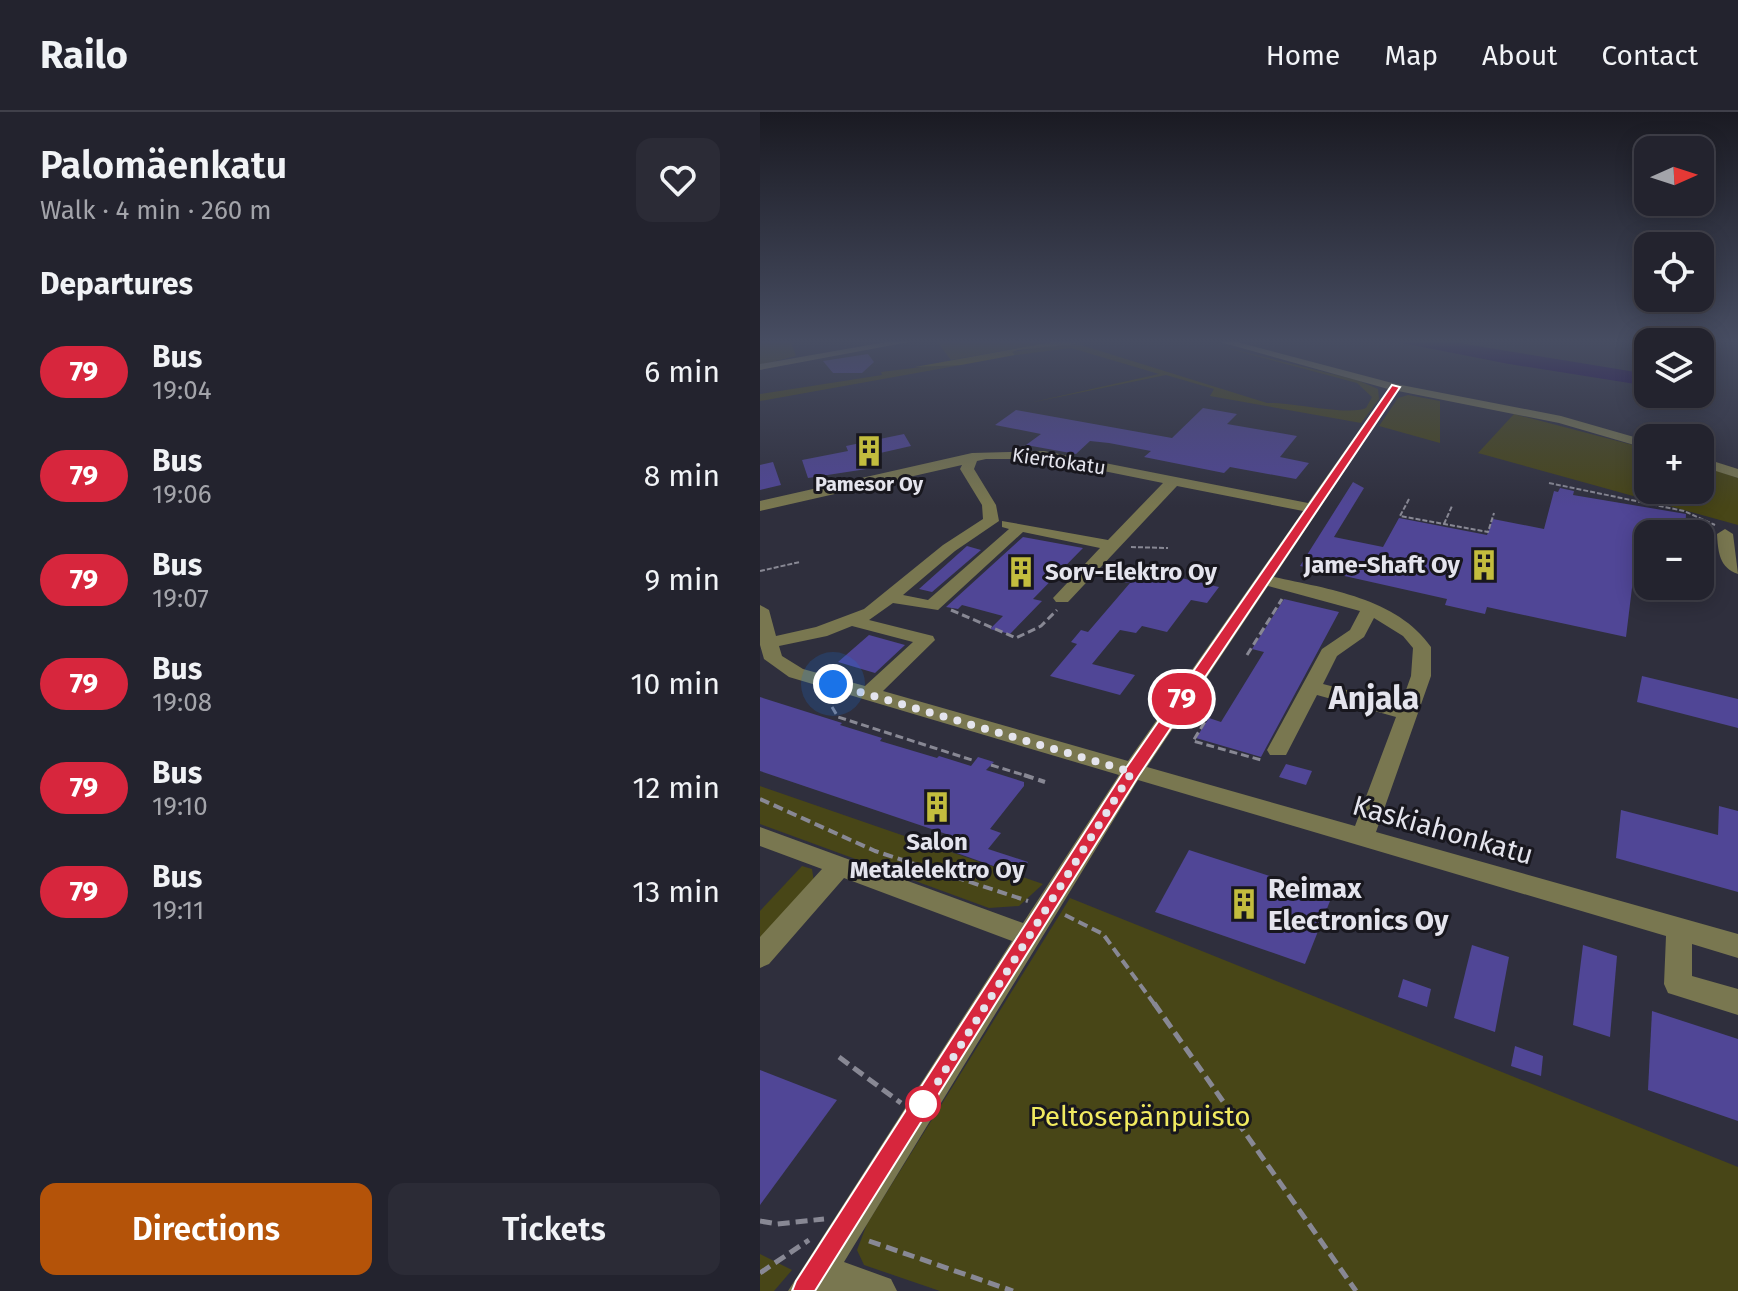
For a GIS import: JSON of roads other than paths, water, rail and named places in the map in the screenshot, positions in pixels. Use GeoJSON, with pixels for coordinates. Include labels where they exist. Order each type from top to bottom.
{"type":"FeatureCollection","features":[{"type":"Feature","properties":{"kind":"street"},"geometry":{"type":"LineString","coordinates":[[879,1291],[812,1281],[1132,772],[1388,397]]}},
{"type":"Feature","properties":{"kind":"street"},"geometry":{"type":"LineString","coordinates":[[1445,397],[1561,420],[1634,441]]}},
{"type":"Feature","properties":{"kind":"street","name":"Kiertokatu"},"geometry":{"type":"LineString","coordinates":[[760,506],[972,457],[1032,454],[1312,508]]}},
{"type":"Feature","properties":{"kind":"street"},"geometry":{"type":"LineString","coordinates":[[972,457],[967,469],[989,505],[991,521]]}},
{"type":"Feature","properties":{"kind":"street"},"geometry":{"type":"LineString","coordinates":[[1714,466],[1738,474]]}},
{"type":"Feature","properties":{"kind":"street"},"geometry":{"type":"LineString","coordinates":[[1062,598],[1173,481]]}},
{"type":"Feature","properties":{"kind":"street"},"geometry":{"type":"LineString","coordinates":[[768,643],[854,621],[890,597],[949,548],[991,521],[1111,546]]}},
{"type":"Feature","properties":{"kind":"street"},"geometry":{"type":"LineString","coordinates":[[890,597],[932,606],[1020,527]]}},
{"type":"Feature","properties":{"kind":"street"},"geometry":{"type":"LineString","coordinates":[[1725,534],[1727,557],[1738,569]]}},
{"type":"Feature","properties":{"kind":"street"},"geometry":{"type":"LineString","coordinates":[[1263,580],[1369,610],[1406,628],[1422,647],[1421,676],[1362,838]]}},
{"type":"Feature","properties":{"kind":"street"},"geometry":{"type":"LineString","coordinates":[[760,610],[773,659],[782,666],[867,695],[1132,772]]}},
{"type":"Feature","properties":{"kind":"street"},"geometry":{"type":"LineString","coordinates":[[1278,750],[1329,653],[1358,633],[1369,610]]}},
{"type":"Feature","properties":{"kind":"street"},"geometry":{"type":"LineString","coordinates":[[854,621],[926,640],[867,695]]}},
{"type":"Feature","properties":{"kind":"street"},"geometry":{"type":"LineString","coordinates":[[1311,687],[1407,713]]}},
{"type":"Feature","properties":{"kind":"street","name":"Kaskiahonkatu"},"geometry":{"type":"LineString","coordinates":[[1132,772],[1738,946]]}},
{"type":"Feature","properties":{"kind":"street"},"geometry":{"type":"LineString","coordinates":[[760,836],[1029,936]]}},
{"type":"Feature","properties":{"kind":"street"},"geometry":{"type":"LineString","coordinates":[[760,956],[840,866]]}},
{"type":"Feature","properties":{"kind":"street"},"geometry":{"type":"LineString","coordinates":[[1679,929],[1678,984],[1738,1002]]}},
{"type":"Feature","properties":{"kind":"place","name":"Pamesor Oy"},"geometry":{"type":"Point","coordinates":[869,451]}},
{"type":"Feature","properties":{"kind":"place","name":"Jame-Shaft Oy"},"geometry":{"type":"Point","coordinates":[1484,565]}},
{"type":"Feature","properties":{"kind":"place","name":"Sorv-Elektro Oy"},"geometry":{"type":"Point","coordinates":[1021,572]}},
{"type":"Feature","properties":{"kind":"place","name":"Salon Metalelektro Oy"},"geometry":{"type":"Point","coordinates":[937,807]}},
{"type":"Feature","properties":{"kind":"place","name":"Reimax Electronics Oy"},"geometry":{"type":"Point","coordinates":[1244,904]}},
{"type":"Feature","properties":{"kind":"district","name":"Anjala"},"geometry":{"type":"Point","coordinates":[1374,698]}},
{"type":"Feature","properties":{"kind":"park label","name":"Peltosepänpuisto"},"geometry":{"type":"Point","coordinates":[1140,1116]}}]}
